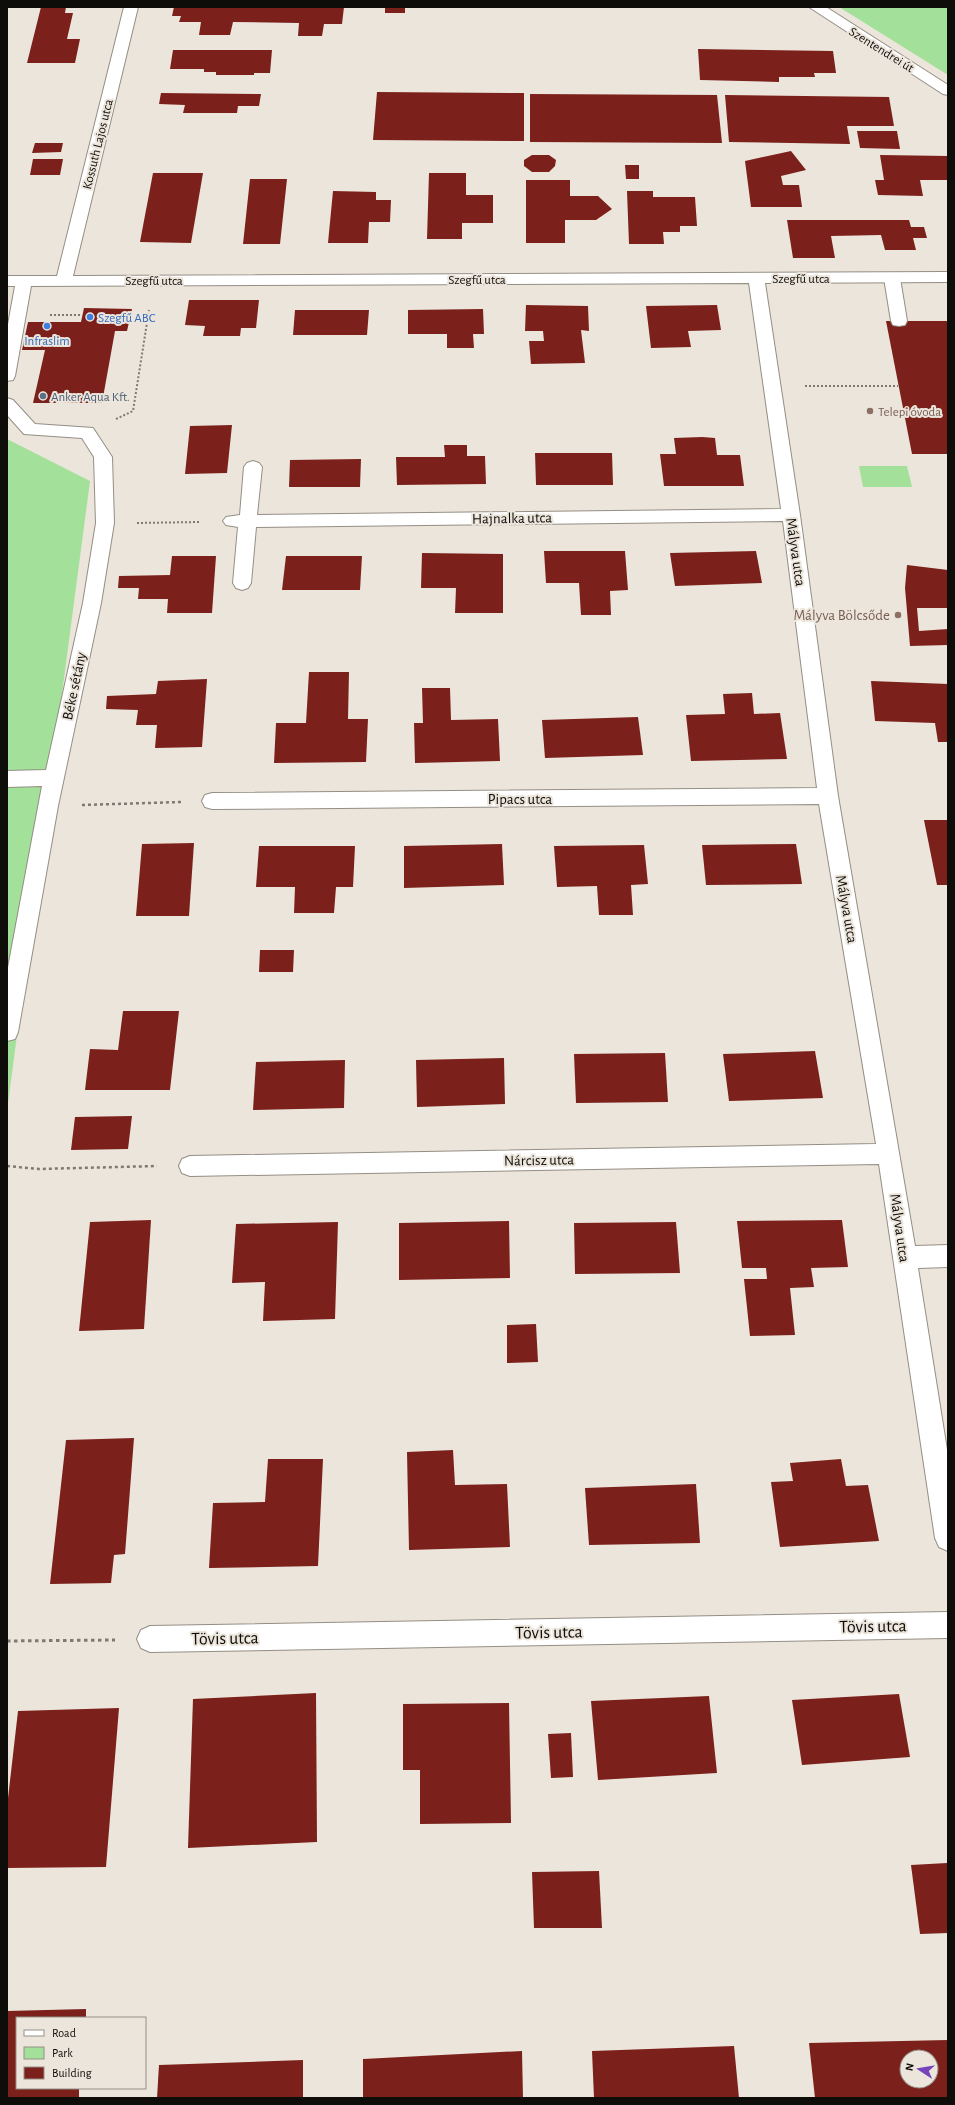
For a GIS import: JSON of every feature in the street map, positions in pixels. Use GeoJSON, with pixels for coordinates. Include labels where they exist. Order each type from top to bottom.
{"type":"FeatureCollection","features":[{"type":"Feature","properties":{"kind":"street","name":"Kossuth Lajos utca"},"geometry":{"type":"LineString","coordinates":[[64,280],[131,7]]}},
{"type":"Feature","properties":{"kind":"street","name":"Szentendrei út"},"geometry":{"type":"LineString","coordinates":[[816,7],[948,91]]}},
{"type":"Feature","properties":{"kind":"street","name":"Szegfű utca"},"geometry":{"type":"LineString","coordinates":[[7,281],[948,277]]}},
{"type":"Feature","properties":{"kind":"street","name":"Mályva utca"},"geometry":{"type":"LineString","coordinates":[[756,278],[791,515],[828,796],[889,1154],[948,1538]]}},
{"type":"Feature","properties":{"kind":"street"},"geometry":{"type":"LineString","coordinates":[[892,278],[899,321]]}},
{"type":"Feature","properties":{"kind":"street"},"geometry":{"type":"LineString","coordinates":[[7,376],[24,281]]}},
{"type":"Feature","properties":{"kind":"street"},"geometry":{"type":"LineString","coordinates":[[7,404],[30,430],[87,432]]}},
{"type":"Feature","properties":{"kind":"street","name":"Béke sétány"},"geometry":{"type":"LineString","coordinates":[[7,1032],[48,806],[92,603],[105,523],[103,457],[87,432]]}},
{"type":"Feature","properties":{"kind":"street"},"geometry":{"type":"LineString","coordinates":[[242,583],[240,521],[253,467]]}},
{"type":"Feature","properties":{"kind":"street","name":"Hajnalka utca"},"geometry":{"type":"LineString","coordinates":[[240,521],[791,515]]}},
{"type":"Feature","properties":{"kind":"street"},"geometry":{"type":"LineString","coordinates":[[7,779],[54,778]]}},
{"type":"Feature","properties":{"kind":"street","name":"Pipacs utca"},"geometry":{"type":"LineString","coordinates":[[212,801],[828,796]]}},
{"type":"Feature","properties":{"kind":"street","name":"Nárcisz utca"},"geometry":{"type":"LineString","coordinates":[[190,1166],[889,1154]]}},
{"type":"Feature","properties":{"kind":"street"},"geometry":{"type":"LineString","coordinates":[[904,1257],[948,1256]]}},
{"type":"Feature","properties":{"kind":"street","name":"Tövis utca"},"geometry":{"type":"LineString","coordinates":[[150,1639],[948,1625]]}},
{"type":"Feature","properties":{"kind":"path"},"geometry":{"type":"LineString","coordinates":[[87,432],[132,411],[154,280]]}},
{"type":"Feature","properties":{"kind":"path"},"geometry":{"type":"LineString","coordinates":[[46,315],[82,315]]}},
{"type":"Feature","properties":{"kind":"path"},"geometry":{"type":"LineString","coordinates":[[804,386],[898,386]]}},
{"type":"Feature","properties":{"kind":"path"},"geometry":{"type":"LineString","coordinates":[[105,523],[240,521]]}},
{"type":"Feature","properties":{"kind":"path"},"geometry":{"type":"LineString","coordinates":[[48,806],[212,801]]}},
{"type":"Feature","properties":{"kind":"path"},"geometry":{"type":"LineString","coordinates":[[7,1166],[39,1169],[190,1166]]}},
{"type":"Feature","properties":{"kind":"path"},"geometry":{"type":"LineString","coordinates":[[7,1641],[150,1639]]}},
{"type":"Feature","properties":{"kind":"green space"},"geometry":{"type":"Polygon","coordinates":[[[839,7],[948,7],[948,75],[839,7]]]}},
{"type":"Feature","properties":{"kind":"green space"},"geometry":{"type":"Polygon","coordinates":[[[7,439],[90,481],[7,1111],[7,439]]]}},
{"type":"Feature","properties":{"kind":"green space"},"geometry":{"type":"Polygon","coordinates":[[[859,466],[907,466],[912,487],[863,487],[859,466]]]}},
{"type":"Feature","properties":{"kind":"building"},"geometry":{"type":"Polygon","coordinates":[[[41,7],[66,7],[65,13],[73,13],[67,39],[80,39],[75,63],[27,63],[41,7]]]}},
{"type":"Feature","properties":{"kind":"building"},"geometry":{"type":"Polygon","coordinates":[[[174,7],[344,7],[342,24],[324,24],[322,36],[298,36],[299,23],[233,22],[230,35],[199,35],[201,22],[179,22],[181,16],[172,16],[174,7]]]}},
{"type":"Feature","properties":{"kind":"building"},"geometry":{"type":"Polygon","coordinates":[[[385,7],[405,7],[405,13],[385,13],[385,7]]]}},
{"type":"Feature","properties":{"kind":"building"},"geometry":{"type":"Polygon","coordinates":[[[698,49],[833,51],[836,73],[814,73],[815,77],[779,77],[779,82],[700,80],[698,49]]]}},
{"type":"Feature","properties":{"kind":"building"},"geometry":{"type":"Polygon","coordinates":[[[173,50],[272,50],[270,73],[254,73],[254,75],[216,75],[216,72],[204,72],[204,69],[170,69],[173,50]]]}},
{"type":"Feature","properties":{"kind":"building"},"geometry":{"type":"Polygon","coordinates":[[[377,92],[524,93],[524,141],[373,140],[377,92]]]}},
{"type":"Feature","properties":{"kind":"building"},"geometry":{"type":"Polygon","coordinates":[[[161,93],[261,94],[259,106],[238,106],[237,113],[183,113],[185,105],[159,104],[161,93]]]}},
{"type":"Feature","properties":{"kind":"building"},"geometry":{"type":"Polygon","coordinates":[[[530,94],[717,95],[722,143],[530,142],[530,94]]]}},
{"type":"Feature","properties":{"kind":"building"},"geometry":{"type":"Polygon","coordinates":[[[725,95],[889,97],[894,126],[847,126],[850,144],[729,142],[725,95]]]}},
{"type":"Feature","properties":{"kind":"building"},"geometry":{"type":"Polygon","coordinates":[[[857,131],[897,131],[900,149],[860,148],[857,131]]]}},
{"type":"Feature","properties":{"kind":"building"},"geometry":{"type":"Polygon","coordinates":[[[35,143],[63,143],[61,152],[32,153],[35,143]]]}},
{"type":"Feature","properties":{"kind":"building"},"geometry":{"type":"Polygon","coordinates":[[[791,151],[806,170],[781,176],[783,185],[799,185],[802,207],[751,207],[745,161],[791,151]]]}},
{"type":"Feature","properties":{"kind":"building"},"geometry":{"type":"Polygon","coordinates":[[[532,155],[549,155],[556,160],[555,166],[549,172],[532,172],[524,166],[524,160],[532,155]]]}},
{"type":"Feature","properties":{"kind":"building"},"geometry":{"type":"Polygon","coordinates":[[[880,155],[948,156],[948,180],[920,180],[923,196],[878,195],[875,180],[884,180],[880,155]]]}},
{"type":"Feature","properties":{"kind":"building"},"geometry":{"type":"Polygon","coordinates":[[[33,159],[63,159],[60,175],[30,175],[33,159]]]}},
{"type":"Feature","properties":{"kind":"building"},"geometry":{"type":"Polygon","coordinates":[[[625,165],[639,165],[639,179],[626,179],[625,165]]]}},
{"type":"Feature","properties":{"kind":"building"},"geometry":{"type":"Polygon","coordinates":[[[153,173],[203,173],[191,243],[140,242],[153,173]]]}},
{"type":"Feature","properties":{"kind":"building"},"geometry":{"type":"Polygon","coordinates":[[[429,173],[466,173],[466,195],[493,195],[493,223],[462,223],[462,239],[427,239],[429,173]]]}},
{"type":"Feature","properties":{"kind":"building"},"geometry":{"type":"Polygon","coordinates":[[[250,179],[287,179],[280,244],[243,244],[250,179]]]}},
{"type":"Feature","properties":{"kind":"building"},"geometry":{"type":"Polygon","coordinates":[[[526,180],[570,180],[570,196],[598,196],[612,209],[596,220],[565,220],[565,243],[526,243],[526,180]]]}},
{"type":"Feature","properties":{"kind":"building"},"geometry":{"type":"Polygon","coordinates":[[[333,191],[376,192],[376,200],[391,200],[390,222],[369,222],[368,243],[328,243],[333,191]]]}},
{"type":"Feature","properties":{"kind":"building"},"geometry":{"type":"Polygon","coordinates":[[[627,191],[653,191],[653,197],[695,197],[697,226],[680,226],[680,232],[663,232],[664,244],[629,244],[627,191]]]}},
{"type":"Feature","properties":{"kind":"building"},"geometry":{"type":"Polygon","coordinates":[[[787,220],[909,220],[911,227],[924,227],[927,238],[913,238],[916,250],[885,250],[881,235],[831,236],[835,258],[793,258],[787,220]]]}},
{"type":"Feature","properties":{"kind":"building"},"geometry":{"type":"Polygon","coordinates":[[[189,300],[259,300],[256,328],[241,328],[240,336],[203,336],[205,326],[185,325],[189,300]]]}},
{"type":"Feature","properties":{"kind":"building"},"geometry":{"type":"Polygon","coordinates":[[[526,305],[588,306],[589,331],[581,330],[585,363],[531,364],[529,341],[544,341],[543,331],[525,331],[526,305]]]}},
{"type":"Feature","properties":{"kind":"building"},"geometry":{"type":"Polygon","coordinates":[[[717,305],[721,330],[688,331],[691,347],[651,348],[646,306],[717,305]]]}},
{"type":"Feature","properties":{"kind":"building"},"geometry":{"type":"Polygon","coordinates":[[[84,308],[132,309],[127,331],[115,331],[102,403],[33,403],[45,350],[22,350],[28,322],[81,322],[84,308]]]}},
{"type":"Feature","properties":{"kind":"building"},"geometry":{"type":"Polygon","coordinates":[[[483,309],[484,334],[473,334],[474,348],[447,348],[447,334],[408,334],[408,310],[483,309]]]}},
{"type":"Feature","properties":{"kind":"building"},"geometry":{"type":"Polygon","coordinates":[[[295,310],[369,310],[367,335],[293,335],[295,310]]]}},
{"type":"Feature","properties":{"kind":"building"},"geometry":{"type":"Polygon","coordinates":[[[886,321],[948,321],[948,454],[912,454],[886,321]]]}},
{"type":"Feature","properties":{"kind":"building"},"geometry":{"type":"Polygon","coordinates":[[[232,425],[227,473],[185,474],[190,426],[232,425]]]}},
{"type":"Feature","properties":{"kind":"building"},"geometry":{"type":"Polygon","coordinates":[[[674,438],[715,438],[717,455],[740,455],[744,486],[664,486],[660,454],[676,454],[674,438]]]}},
{"type":"Feature","properties":{"kind":"building"},"geometry":{"type":"Polygon","coordinates":[[[444,445],[467,445],[467,456],[485,456],[486,484],[397,485],[396,457],[445,457],[444,445]]]}},
{"type":"Feature","properties":{"kind":"building"},"geometry":{"type":"Polygon","coordinates":[[[535,453],[612,453],[613,485],[536,485],[535,453]]]}},
{"type":"Feature","properties":{"kind":"building"},"geometry":{"type":"Polygon","coordinates":[[[361,459],[360,487],[289,487],[290,460],[361,459]]]}},
{"type":"Feature","properties":{"kind":"building"},"geometry":{"type":"Polygon","coordinates":[[[544,551],[625,551],[628,590],[610,591],[611,615],[581,615],[579,583],[546,583],[544,551]]]}},
{"type":"Feature","properties":{"kind":"building"},"geometry":{"type":"Polygon","coordinates":[[[756,551],[762,583],[675,586],[670,553],[756,551]]]}},
{"type":"Feature","properties":{"kind":"building"},"geometry":{"type":"Polygon","coordinates":[[[422,553],[503,554],[503,613],[455,613],[456,588],[421,588],[422,553]]]}},
{"type":"Feature","properties":{"kind":"building"},"geometry":{"type":"Polygon","coordinates":[[[172,556],[216,556],[212,613],[167,613],[168,599],[138,599],[139,588],[118,588],[119,576],[170,575],[172,556]]]}},
{"type":"Feature","properties":{"kind":"building"},"geometry":{"type":"Polygon","coordinates":[[[286,556],[362,556],[360,590],[282,590],[286,556]]]}},
{"type":"Feature","properties":{"kind":"building"},"geometry":{"type":"Polygon","coordinates":[[[907,565],[948,570],[948,608],[917,608],[919,631],[948,629],[948,645],[910,646],[905,588],[907,565]]]}},
{"type":"Feature","properties":{"kind":"building"},"geometry":{"type":"Polygon","coordinates":[[[309,672],[349,672],[348,719],[368,719],[366,762],[274,763],[276,723],[306,723],[309,672]]]}},
{"type":"Feature","properties":{"kind":"building"},"geometry":{"type":"Polygon","coordinates":[[[207,679],[202,747],[155,748],[157,725],[136,725],[138,710],[106,709],[107,696],[156,694],[158,681],[207,679]]]}},
{"type":"Feature","properties":{"kind":"building"},"geometry":{"type":"Polygon","coordinates":[[[871,681],[948,684],[948,742],[938,742],[935,723],[875,721],[871,681]]]}},
{"type":"Feature","properties":{"kind":"building"},"geometry":{"type":"Polygon","coordinates":[[[422,688],[450,688],[451,720],[498,719],[500,761],[415,763],[414,723],[423,723],[422,688]]]}},
{"type":"Feature","properties":{"kind":"building"},"geometry":{"type":"Polygon","coordinates":[[[752,693],[754,714],[780,713],[787,759],[691,761],[686,715],[725,714],[723,694],[752,693]]]}},
{"type":"Feature","properties":{"kind":"building"},"geometry":{"type":"Polygon","coordinates":[[[638,717],[643,755],[545,758],[542,720],[638,717]]]}},
{"type":"Feature","properties":{"kind":"building"},"geometry":{"type":"Polygon","coordinates":[[[924,820],[948,820],[948,885],[937,885],[924,820]]]}},
{"type":"Feature","properties":{"kind":"building"},"geometry":{"type":"Polygon","coordinates":[[[194,843],[189,916],[136,916],[142,844],[194,843]]]}},
{"type":"Feature","properties":{"kind":"building"},"geometry":{"type":"Polygon","coordinates":[[[502,844],[504,885],[404,888],[404,846],[502,844]]]}},
{"type":"Feature","properties":{"kind":"building"},"geometry":{"type":"Polygon","coordinates":[[[796,844],[802,884],[706,885],[702,845],[796,844]]]}},
{"type":"Feature","properties":{"kind":"building"},"geometry":{"type":"Polygon","coordinates":[[[644,845],[648,884],[631,885],[633,915],[599,915],[597,886],[557,887],[554,846],[644,845]]]}},
{"type":"Feature","properties":{"kind":"building"},"geometry":{"type":"Polygon","coordinates":[[[259,846],[355,846],[353,887],[336,887],[334,913],[294,913],[295,887],[256,887],[259,846]]]}},
{"type":"Feature","properties":{"kind":"building"},"geometry":{"type":"Polygon","coordinates":[[[260,950],[294,950],[293,972],[259,972],[260,950]]]}},
{"type":"Feature","properties":{"kind":"building"},"geometry":{"type":"Polygon","coordinates":[[[123,1011],[179,1011],[170,1090],[85,1090],[90,1049],[118,1050],[123,1011]]]}},
{"type":"Feature","properties":{"kind":"building"},"geometry":{"type":"Polygon","coordinates":[[[815,1051],[823,1098],[729,1101],[723,1054],[815,1051]]]}},
{"type":"Feature","properties":{"kind":"building"},"geometry":{"type":"Polygon","coordinates":[[[665,1053],[668,1102],[576,1103],[574,1054],[665,1053]]]}},
{"type":"Feature","properties":{"kind":"building"},"geometry":{"type":"Polygon","coordinates":[[[504,1058],[505,1104],[417,1107],[416,1060],[504,1058]]]}},
{"type":"Feature","properties":{"kind":"building"},"geometry":{"type":"Polygon","coordinates":[[[345,1060],[344,1108],[253,1110],[256,1062],[345,1060]]]}},
{"type":"Feature","properties":{"kind":"building"},"geometry":{"type":"Polygon","coordinates":[[[132,1116],[128,1149],[71,1150],[75,1117],[132,1116]]]}},
{"type":"Feature","properties":{"kind":"building"},"geometry":{"type":"Polygon","coordinates":[[[151,1220],[144,1329],[79,1331],[90,1222],[151,1220]]]}},
{"type":"Feature","properties":{"kind":"building"},"geometry":{"type":"Polygon","coordinates":[[[842,1220],[848,1267],[811,1268],[814,1287],[790,1288],[795,1335],[750,1336],[744,1279],[767,1279],[766,1268],[742,1268],[737,1221],[842,1220]]]}},
{"type":"Feature","properties":{"kind":"building"},"geometry":{"type":"Polygon","coordinates":[[[509,1221],[510,1278],[399,1280],[399,1223],[509,1221]]]}},
{"type":"Feature","properties":{"kind":"building"},"geometry":{"type":"Polygon","coordinates":[[[338,1222],[335,1319],[263,1321],[265,1282],[232,1283],[236,1224],[338,1222]]]}},
{"type":"Feature","properties":{"kind":"building"},"geometry":{"type":"Polygon","coordinates":[[[676,1222],[680,1273],[575,1274],[574,1223],[676,1222]]]}},
{"type":"Feature","properties":{"kind":"building"},"geometry":{"type":"Polygon","coordinates":[[[536,1324],[538,1362],[507,1363],[507,1325],[536,1324]]]}},
{"type":"Feature","properties":{"kind":"building"},"geometry":{"type":"Polygon","coordinates":[[[134,1438],[125,1554],[114,1555],[111,1583],[50,1584],[66,1440],[134,1438]]]}},
{"type":"Feature","properties":{"kind":"building"},"geometry":{"type":"Polygon","coordinates":[[[453,1450],[455,1485],[507,1484],[510,1547],[409,1550],[407,1452],[453,1450]]]}},
{"type":"Feature","properties":{"kind":"building"},"geometry":{"type":"Polygon","coordinates":[[[268,1459],[323,1459],[318,1566],[209,1568],[213,1503],[265,1502],[268,1459]]]}},
{"type":"Feature","properties":{"kind":"building"},"geometry":{"type":"Polygon","coordinates":[[[841,1459],[846,1486],[868,1485],[879,1541],[780,1547],[771,1482],[793,1481],[790,1463],[841,1459]]]}},
{"type":"Feature","properties":{"kind":"building"},"geometry":{"type":"Polygon","coordinates":[[[696,1484],[700,1543],[589,1545],[585,1488],[696,1484]]]}},
{"type":"Feature","properties":{"kind":"building"},"geometry":{"type":"Polygon","coordinates":[[[316,1693],[317,1842],[188,1848],[193,1699],[316,1693]]]}},
{"type":"Feature","properties":{"kind":"building"},"geometry":{"type":"Polygon","coordinates":[[[899,1694],[910,1757],[802,1765],[792,1700],[899,1694]]]}},
{"type":"Feature","properties":{"kind":"building"},"geometry":{"type":"Polygon","coordinates":[[[709,1696],[717,1773],[598,1780],[591,1701],[709,1696]]]}},
{"type":"Feature","properties":{"kind":"building"},"geometry":{"type":"Polygon","coordinates":[[[509,1703],[511,1823],[420,1824],[420,1770],[403,1770],[403,1704],[509,1703]]]}},
{"type":"Feature","properties":{"kind":"building"},"geometry":{"type":"Polygon","coordinates":[[[119,1708],[106,1867],[7,1868],[7,1807],[18,1711],[119,1708]]]}},
{"type":"Feature","properties":{"kind":"building"},"geometry":{"type":"Polygon","coordinates":[[[571,1733],[573,1777],[551,1778],[548,1734],[571,1733]]]}},
{"type":"Feature","properties":{"kind":"building"},"geometry":{"type":"Polygon","coordinates":[[[947,1863],[948,1933],[920,1934],[911,1865],[947,1863]]]}},
{"type":"Feature","properties":{"kind":"building"},"geometry":{"type":"Polygon","coordinates":[[[599,1871],[602,1928],[534,1928],[532,1872],[599,1871]]]}},
{"type":"Feature","properties":{"kind":"building"},"geometry":{"type":"Polygon","coordinates":[[[86,2009],[86,2017],[16,2017],[16,2089],[79,2089],[79,2098],[7,2098],[7,2011],[86,2009]]]}},
{"type":"Feature","properties":{"kind":"building"},"geometry":{"type":"Polygon","coordinates":[[[948,2040],[948,2098],[815,2098],[809,2043],[948,2040]]]}},
{"type":"Feature","properties":{"kind":"building"},"geometry":{"type":"Polygon","coordinates":[[[734,2046],[739,2098],[594,2098],[592,2051],[734,2046]]]}},
{"type":"Feature","properties":{"kind":"building"},"geometry":{"type":"Polygon","coordinates":[[[522,2051],[523,2098],[363,2098],[363,2059],[522,2051]]]}},
{"type":"Feature","properties":{"kind":"building"},"geometry":{"type":"Polygon","coordinates":[[[303,2060],[303,2098],[157,2098],[159,2065],[303,2060]]]}},
{"type":"Feature","properties":{"kind":"place","name":"Szegfű ABC"},"geometry":{"type":"Point","coordinates":[90,317]}},
{"type":"Feature","properties":{"kind":"place","name":"Infraslim"},"geometry":{"type":"Point","coordinates":[47,326]}},
{"type":"Feature","properties":{"kind":"place","name":"Anker Aqua Kft."},"geometry":{"type":"Point","coordinates":[43,396]}},
{"type":"Feature","properties":{"kind":"place","name":"Telepi óvoda"},"geometry":{"type":"Point","coordinates":[870,411]}},
{"type":"Feature","properties":{"kind":"place","name":"Mályva Bölcsőde"},"geometry":{"type":"Point","coordinates":[898,615]}}]}
